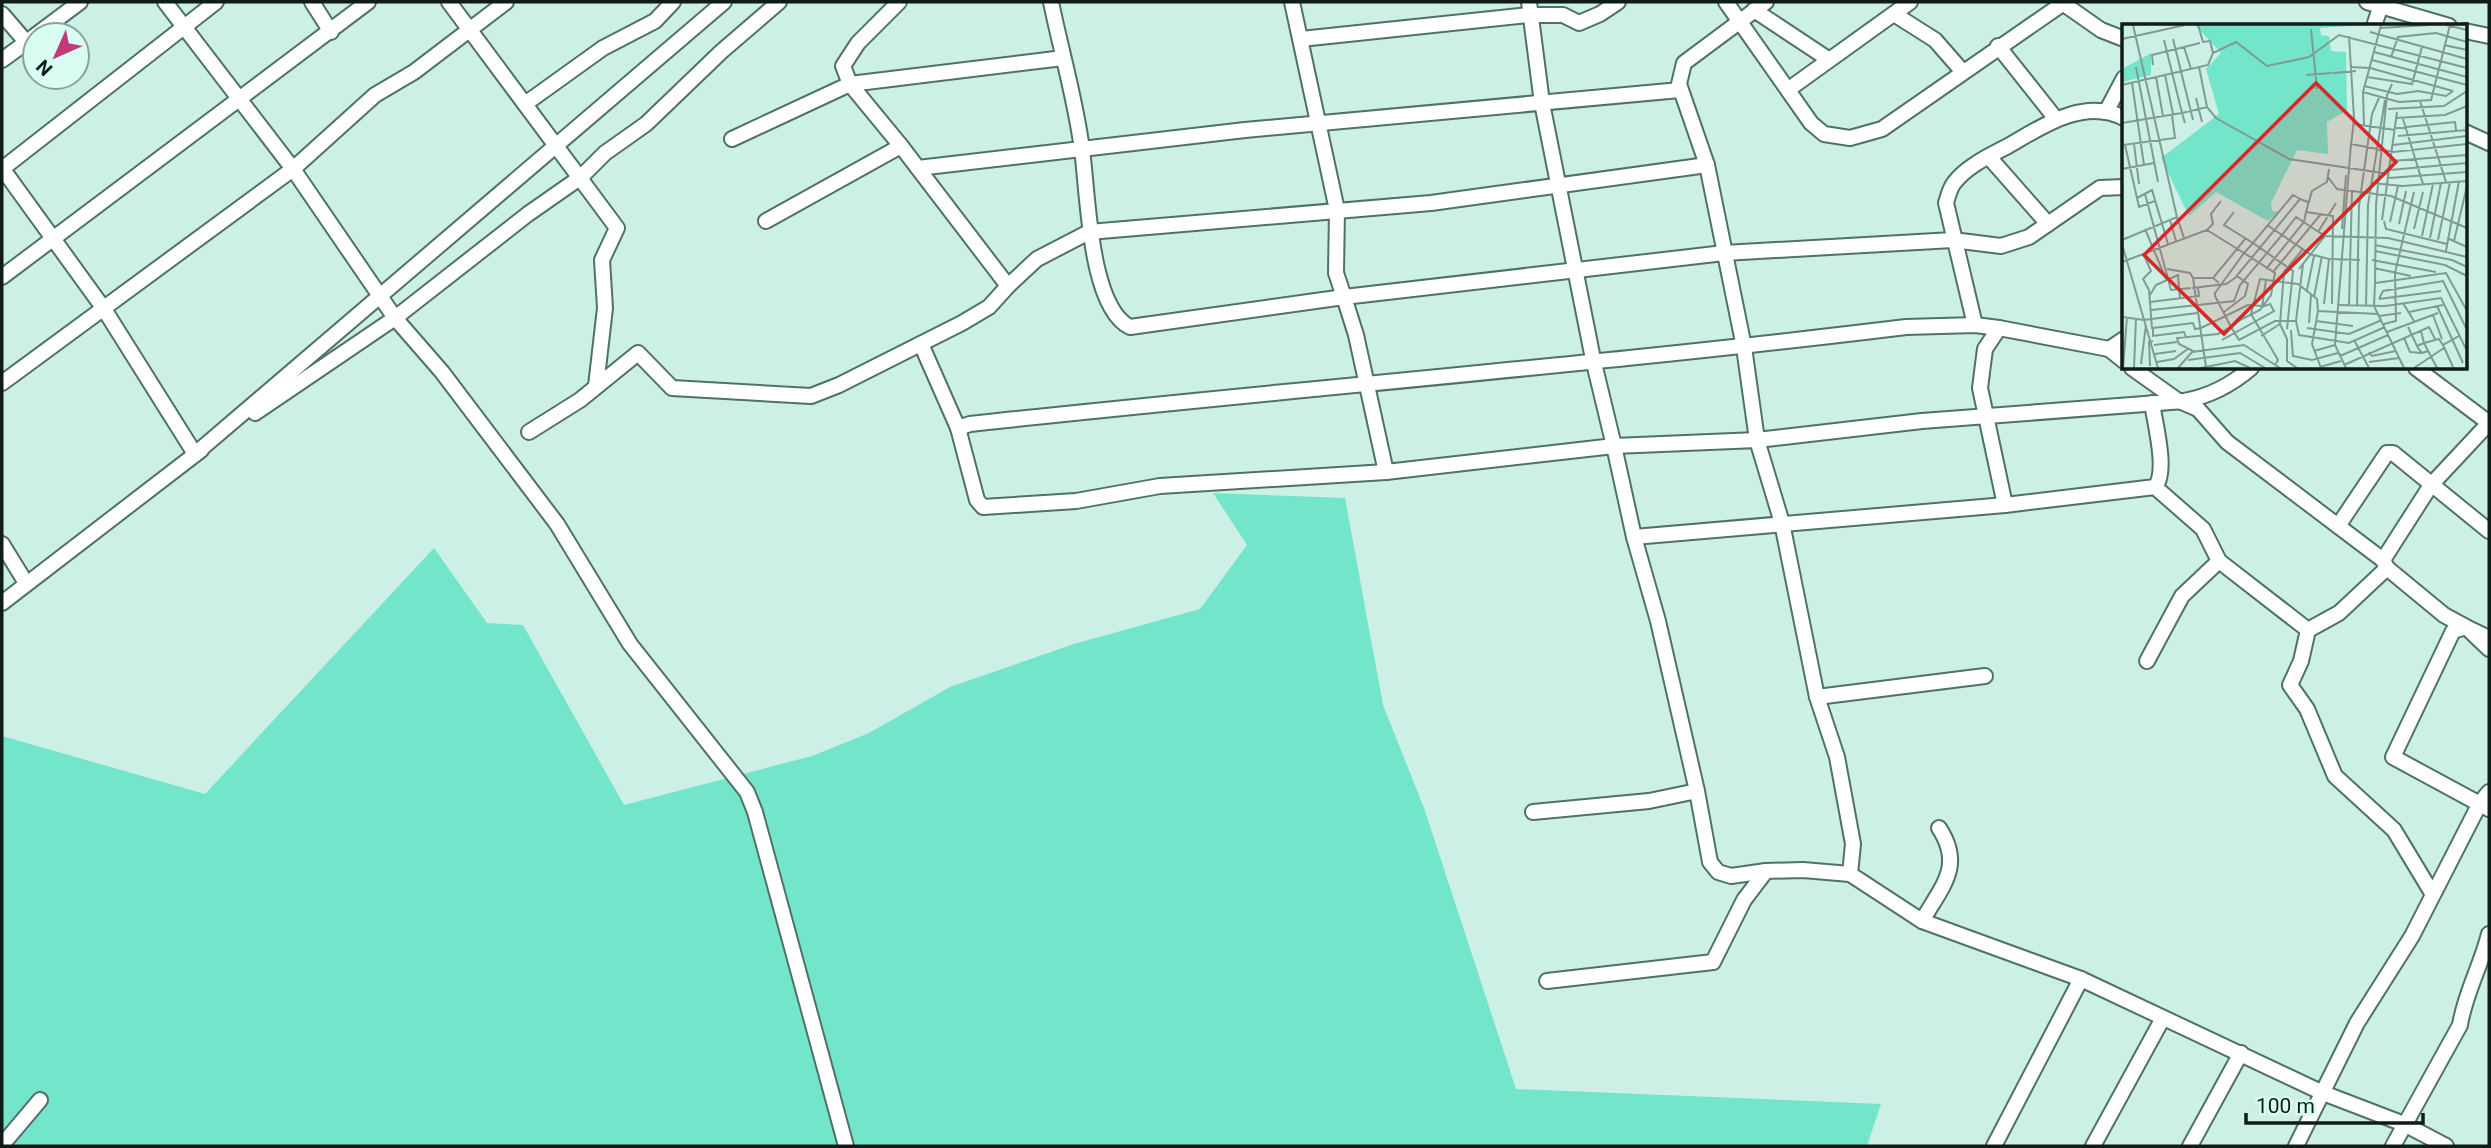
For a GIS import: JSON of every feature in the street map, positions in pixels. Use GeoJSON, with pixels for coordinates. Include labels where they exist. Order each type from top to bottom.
{"type":"FeatureCollection","features":[{"type":"Feature","properties":{"kind":"street"},"geometry":{"type":"LineString","coordinates":[[55,21],[80,2]]}},
{"type":"Feature","properties":{"kind":"street"},"geometry":{"type":"LineString","coordinates":[[165,2],[293,169],[395,318],[442,373],[557,524],[630,644],[747,792],[755,812],[846,1146]]}},
{"type":"Feature","properties":{"kind":"street"},"geometry":{"type":"LineString","coordinates":[[195,454],[104,309],[52,241],[2,168],[186,28],[216,2]]}},
{"type":"Feature","properties":{"kind":"street"},"geometry":{"type":"LineString","coordinates":[[312,2],[331,32]]}},
{"type":"Feature","properties":{"kind":"street"},"geometry":{"type":"LineString","coordinates":[[2,277],[368,2]]}},
{"type":"Feature","properties":{"kind":"street"},"geometry":{"type":"LineString","coordinates":[[449,2],[617,228],[602,260],[605,307],[596,386]]}},
{"type":"Feature","properties":{"kind":"street"},"geometry":{"type":"LineString","coordinates":[[2,383],[293,169],[375,95],[414,72],[506,2]]}},
{"type":"Feature","properties":{"kind":"street"},"geometry":{"type":"LineString","coordinates":[[525,104],[603,48],[655,21],[673,2]]}},
{"type":"Feature","properties":{"kind":"street"},"geometry":{"type":"LineString","coordinates":[[195,454],[724,2]]}},
{"type":"Feature","properties":{"kind":"street"},"geometry":{"type":"LineString","coordinates":[[2,603],[195,454],[395,318],[528,214],[581,177],[605,153],[646,124],[722,51],[779,2]]}},
{"type":"Feature","properties":{"kind":"street"},"geometry":{"type":"LineString","coordinates":[[899,2],[858,43],[843,66],[850,84],[1008,286]]}},
{"type":"Feature","properties":{"kind":"street"},"geometry":{"type":"LineString","coordinates":[[1051,2],[1082,149],[1089,232],[1110,309],[1118,321],[1130,327],[1345,297],[1724,253],[1952,240],[2001,246],[2015,244],[2100,188],[2122,187]]}},
{"type":"Feature","properties":{"kind":"street"},"geometry":{"type":"LineString","coordinates":[[1292,2],[1337,210],[1336,273],[1356,335],[1386,472]]}},
{"type":"Feature","properties":{"kind":"street"},"geometry":{"type":"LineString","coordinates":[[1300,39],[1529,9],[1563,15],[1579,23],[1618,2]]}},
{"type":"Feature","properties":{"kind":"street"},"geometry":{"type":"LineString","coordinates":[[1726,2],[1811,123],[1824,134],[1850,138],[1882,129],[2063,2],[2101,30],[2122,39]]}},
{"type":"Feature","properties":{"kind":"street"},"geometry":{"type":"LineString","coordinates":[[1788,89],[1910,2]]}},
{"type":"Feature","properties":{"kind":"street"},"geometry":{"type":"LineString","coordinates":[[2374,24],[2377,3],[2443,24]]}},
{"type":"Feature","properties":{"kind":"street"},"geometry":{"type":"LineString","coordinates":[[1828,59],[1760,6],[1684,63],[1679,73],[1680,90],[1707,165],[1744,347],[1758,440],[1782,523],[1818,697],[1837,757],[1853,844],[1850,874]]}},
{"type":"Feature","properties":{"kind":"street"},"geometry":{"type":"LineString","coordinates":[[1529,9],[1542,103],[1593,359],[1633,537],[1658,621],[1697,791],[1710,862],[1718,872],[1731,876],[1766,871],[1804,870],[1850,874],[1922,921],[2081,979],[2323,1093],[2404,1124],[2446,1146]]}},
{"type":"Feature","properties":{"kind":"street"},"geometry":{"type":"LineString","coordinates":[[2,14],[21,29]]}},
{"type":"Feature","properties":{"kind":"street"},"geometry":{"type":"LineString","coordinates":[[1894,14],[1935,40],[1963,72]]}},
{"type":"Feature","properties":{"kind":"street"},"geometry":{"type":"LineString","coordinates":[[2466,31],[2489,36]]}},
{"type":"Feature","properties":{"kind":"street"},"geometry":{"type":"LineString","coordinates":[[1998,46],[2056,119]]}},
{"type":"Feature","properties":{"kind":"street"},"geometry":{"type":"LineString","coordinates":[[2,60],[21,47]]}},
{"type":"Feature","properties":{"kind":"street"},"geometry":{"type":"LineString","coordinates":[[732,139],[850,84],[1063,58]]}},
{"type":"Feature","properties":{"kind":"street"},"geometry":{"type":"LineString","coordinates":[[2106,112],[2122,80]]}},
{"type":"Feature","properties":{"kind":"street"},"geometry":{"type":"LineString","coordinates":[[918,168],[1245,130],[1317,126],[1680,90]]}},
{"type":"Feature","properties":{"kind":"street"},"geometry":{"type":"LineString","coordinates":[[1975,325],[1952,240],[1954,232],[1946,203],[1952,186],[1964,173],[2056,119],[2106,112],[2122,118]]}},
{"type":"Feature","properties":{"kind":"street"},"geometry":{"type":"LineString","coordinates":[[2466,132],[2489,143]]}},
{"type":"Feature","properties":{"kind":"street"},"geometry":{"type":"LineString","coordinates":[[766,221],[901,146]]}},
{"type":"Feature","properties":{"kind":"street"},"geometry":{"type":"LineString","coordinates":[[1989,157],[2048,224]]}},
{"type":"Feature","properties":{"kind":"street"},"geometry":{"type":"LineString","coordinates":[[529,432],[580,400],[638,354],[672,388],[811,396],[922,344],[989,307],[1037,259],[1089,232],[1431,202],[1707,165]]}},
{"type":"Feature","properties":{"kind":"street"},"geometry":{"type":"LineString","coordinates":[[958,428],[970,424],[1142,405],[1366,386],[1593,359],[1744,347],[1906,327],[1975,325],[1999,328],[2109,349],[2122,360]]}},
{"type":"Feature","properties":{"kind":"street"},"geometry":{"type":"LineString","coordinates":[[1999,328],[1985,349],[1980,388],[2005,505]]}},
{"type":"Feature","properties":{"kind":"street"},"geometry":{"type":"LineString","coordinates":[[2109,349],[2122,340]]}},
{"type":"Feature","properties":{"kind":"street"},"geometry":{"type":"LineString","coordinates":[[922,344],[958,428],[977,500],[983,507],[1076,501],[1160,486],[1386,472],[1614,446],[1758,440],[2199,398],[2233,383],[2250,369]]}},
{"type":"Feature","properties":{"kind":"street"},"geometry":{"type":"LineString","coordinates":[[2133,369],[2177,400],[2198,409],[2227,442],[2338,526],[2444,615],[2489,638]]}},
{"type":"Feature","properties":{"kind":"street"},"geometry":{"type":"LineString","coordinates":[[2417,369],[2489,423],[2431,485],[2385,564],[2339,613],[2308,630],[2301,661],[2290,685],[2307,709],[2335,776],[2395,830],[2432,893]]}},
{"type":"Feature","properties":{"kind":"street"},"geometry":{"type":"LineString","coordinates":[[2152,403],[2162,470],[2155,487]]}},
{"type":"Feature","properties":{"kind":"street"},"geometry":{"type":"LineString","coordinates":[[2338,526],[2387,453],[2393,453],[2489,531]]}},
{"type":"Feature","properties":{"kind":"street"},"geometry":{"type":"LineString","coordinates":[[1633,537],[2005,505],[2155,487],[2203,529],[2219,561],[2308,630]]}},
{"type":"Feature","properties":{"kind":"street"},"geometry":{"type":"LineString","coordinates":[[2,544],[26,583]]}},
{"type":"Feature","properties":{"kind":"street"},"geometry":{"type":"LineString","coordinates":[[2147,662],[2182,596],[2219,561]]}},
{"type":"Feature","properties":{"kind":"street"},"geometry":{"type":"LineString","coordinates":[[2466,627],[2489,649]]}},
{"type":"Feature","properties":{"kind":"street"},"geometry":{"type":"LineString","coordinates":[[2295,1146],[2357,1023],[2412,936],[2432,893],[2486,801],[2393,757],[2453,631],[2466,627]]}},
{"type":"Feature","properties":{"kind":"street"},"geometry":{"type":"LineString","coordinates":[[1818,697],[1985,676]]}},
{"type":"Feature","properties":{"kind":"street"},"geometry":{"type":"LineString","coordinates":[[1533,812],[1649,801],[1697,791]]}},
{"type":"Feature","properties":{"kind":"street"},"geometry":{"type":"LineString","coordinates":[[1922,921],[1949,873],[1952,862],[1951,850],[1939,828]]}},
{"type":"Feature","properties":{"kind":"street"},"geometry":{"type":"LineString","coordinates":[[1547,981],[1713,962],[1744,900],[1766,871]]}},
{"type":"Feature","properties":{"kind":"street"},"geometry":{"type":"LineString","coordinates":[[2393,1146],[2460,1025],[2463,1002],[2483,961],[2489,934]]}},
{"type":"Feature","properties":{"kind":"street"},"geometry":{"type":"LineString","coordinates":[[1994,1146],[2081,979]]}},
{"type":"Feature","properties":{"kind":"street"},"geometry":{"type":"LineString","coordinates":[[2093,1146],[2163,1018]]}},
{"type":"Feature","properties":{"kind":"street"},"geometry":{"type":"LineString","coordinates":[[2190,1146],[2241,1053]]}},
{"type":"Feature","properties":{"kind":"street"},"geometry":{"type":"LineString","coordinates":[[2,1146],[40,1100]]}},
{"type":"Feature","properties":{"kind":"green space"},"geometry":{"type":"Polygon","coordinates":[[[1213,493],[1345,498],[1383,705],[1424,808],[1516,1089],[1881,1104],[1867,1146],[2,1146],[2,736],[205,794],[434,548],[487,623],[523,625],[624,805],[812,756],[869,733],[950,687],[1074,644],[1200,609],[1247,545],[1213,493]]]}}]}
